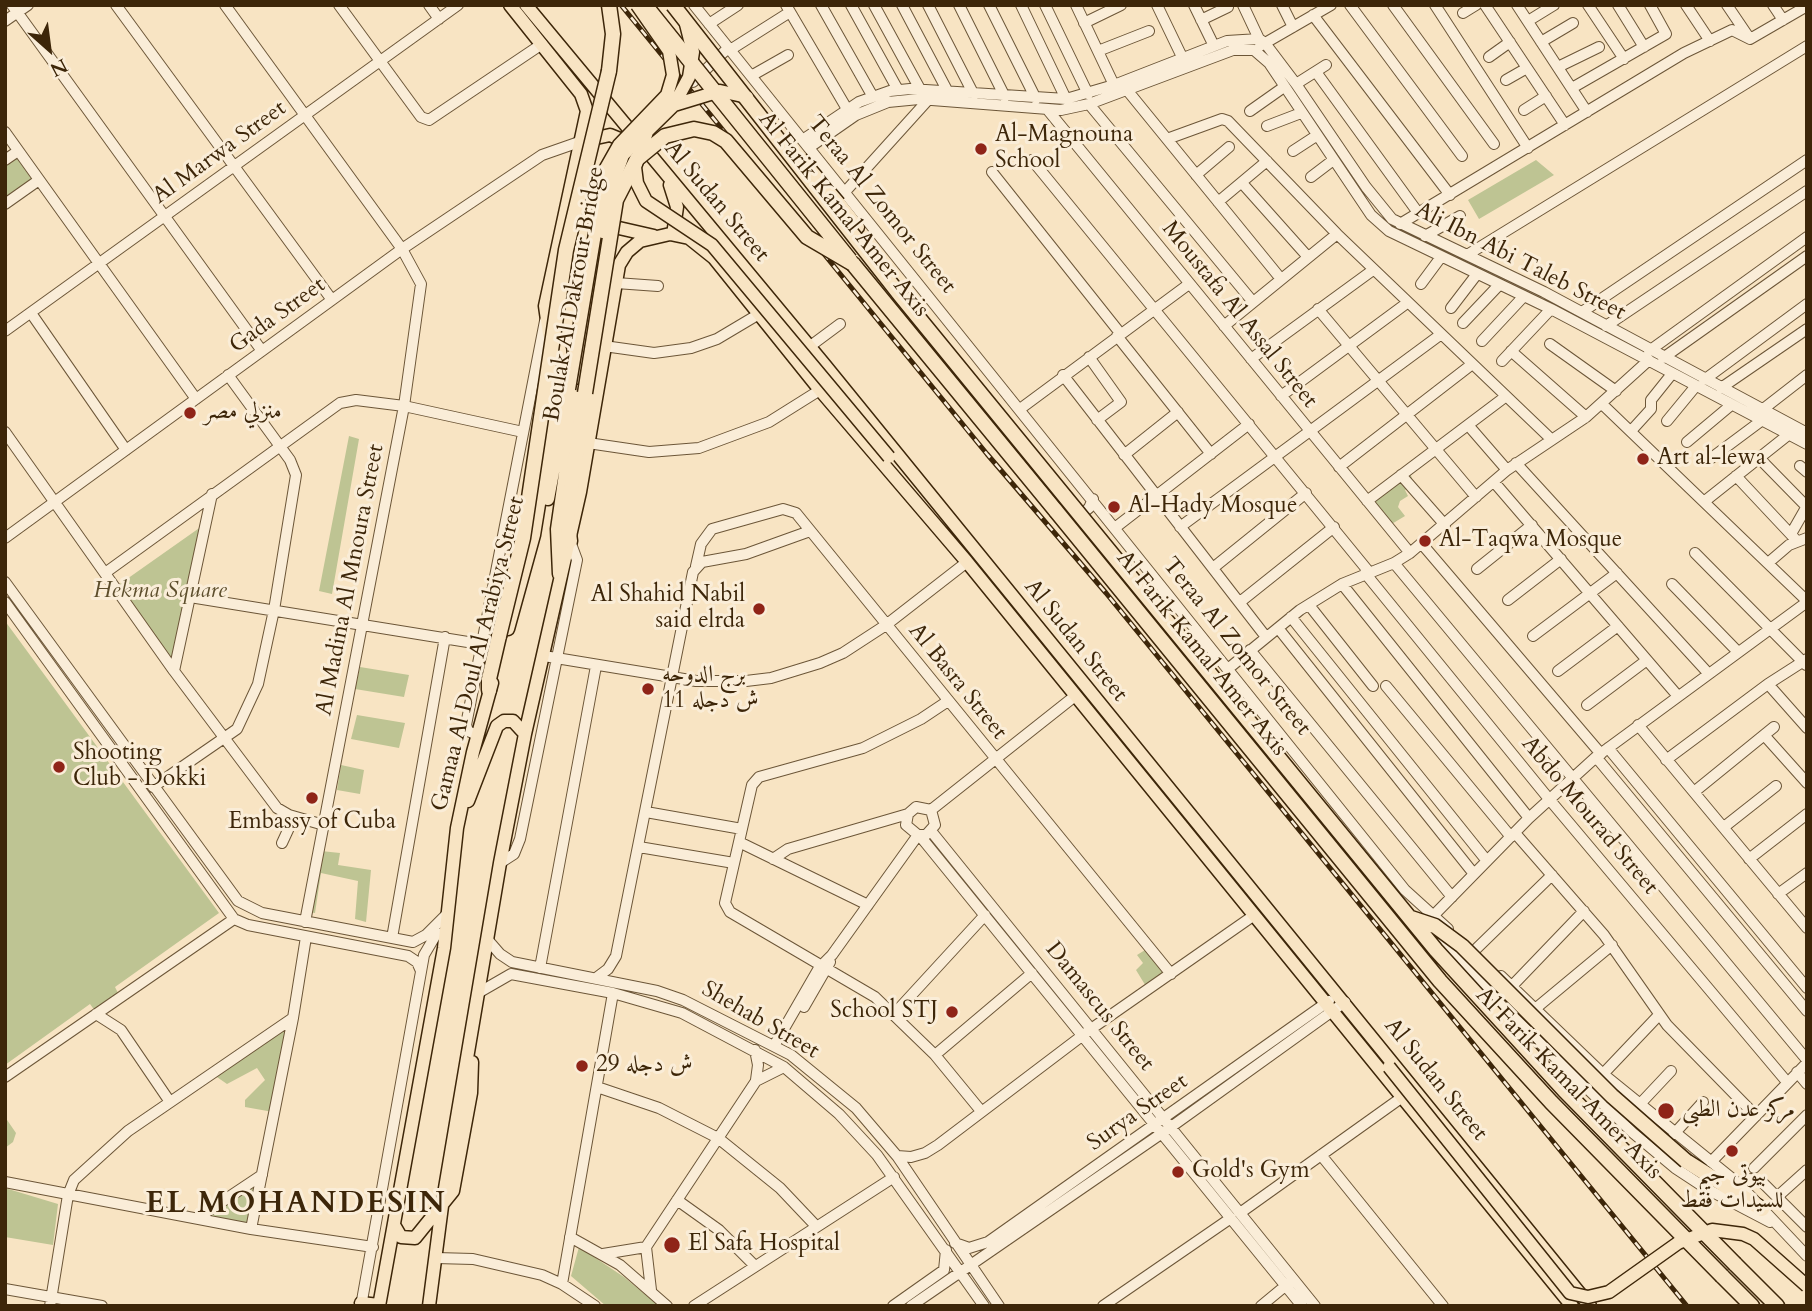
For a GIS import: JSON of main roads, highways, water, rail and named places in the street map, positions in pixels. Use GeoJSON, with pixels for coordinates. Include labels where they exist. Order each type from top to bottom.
{"type":"FeatureCollection","features":[{"type":"Feature","properties":{"kind":"highway"},"geometry":{"type":"LineString","coordinates":[[489,690],[489,679],[525,525],[566,250],[609,71],[613,34],[609,5]]}},
{"type":"Feature","properties":{"kind":"highway","name":"Al Farik Kamal Amer Axis"},"geometry":{"type":"LineString","coordinates":[[645,5],[853,264],[1440,981],[1542,1093],[1752,1306]]}},
{"type":"Feature","properties":{"kind":"highway","name":"Al Farik Kamal Amer Axis"},"geometry":{"type":"LineString","coordinates":[[674,5],[900,295],[1453,970],[1555,1081],[1777,1306]]}},
{"type":"Feature","properties":{"kind":"highway"},"geometry":{"type":"LineString","coordinates":[[570,541],[567,518],[577,391],[615,200],[637,159],[665,136],[694,129],[713,133],[726,141],[807,237],[821,248],[853,264]]}},
{"type":"Feature","properties":{"kind":"highway"},"geometry":{"type":"LineString","coordinates":[[1410,918],[1435,926],[1462,946],[1612,1096],[1686,1161],[1762,1209]]}},
{"type":"Feature","properties":{"kind":"main road"},"geometry":{"type":"LineString","coordinates":[[510,5],[584,100],[586,118],[582,141],[567,192],[597,223],[654,236],[676,235]]}},
{"type":"Feature","properties":{"kind":"main road","name":"Al Sudan Street"},"geometry":{"type":"LineString","coordinates":[[526,5],[917,479],[1253,916],[1572,1306]]}},
{"type":"Feature","properties":{"kind":"main road","name":"Boulak Al Dakrour Bridge"},"geometry":{"type":"LineString","coordinates":[[560,578],[556,558],[557,529],[607,168],[619,145],[667,95],[673,75],[669,51],[637,5]]}},
{"type":"Feature","properties":{"kind":"main road","name":"Boulak Al Dakrour Bridge"},"geometry":{"type":"LineString","coordinates":[[534,535],[544,521],[577,391],[613,183],[623,155],[674,105],[689,77],[693,52],[686,23],[674,5]]}},
{"type":"Feature","properties":{"kind":"main road"},"geometry":{"type":"LineString","coordinates":[[674,105],[719,90],[746,97],[841,198],[858,227]]}},
{"type":"Feature","properties":{"kind":"main road"},"geometry":{"type":"LineString","coordinates":[[648,128],[635,167],[637,183],[646,201],[712,245],[889,457],[903,472],[917,479]]}},
{"type":"Feature","properties":{"kind":"main road"},"geometry":{"type":"LineString","coordinates":[[582,141],[610,135],[630,142],[650,156]]}},
{"type":"Feature","properties":{"kind":"main road"},"geometry":{"type":"LineString","coordinates":[[665,174],[678,217],[676,235]]}},
{"type":"Feature","properties":{"kind":"main road","name":"Gamaa Al Doul Al Arabiya Street"},"geometry":{"type":"LineString","coordinates":[[379,1306],[446,927],[457,828],[477,735],[534,535],[562,358],[545,321],[549,283],[567,192]]}},
{"type":"Feature","properties":{"kind":"main road"},"geometry":{"type":"LineString","coordinates":[[676,235],[684,220],[697,213]]}},
{"type":"Feature","properties":{"kind":"main road","name":"Al Sudan Street"},"geometry":{"type":"LineString","coordinates":[[676,235],[714,258],[820,390],[1374,1036],[1590,1306]]}},
{"type":"Feature","properties":{"kind":"main road"},"geometry":{"type":"LineString","coordinates":[[429,1306],[442,1206],[500,863],[525,734],[549,657],[560,578],[570,541],[619,265],[627,251],[654,236]]}},
{"type":"Feature","properties":{"kind":"main road"},"geometry":{"type":"LineString","coordinates":[[457,828],[497,726],[504,721],[513,721],[525,734]]}},
{"type":"Feature","properties":{"kind":"main road"},"geometry":{"type":"LineString","coordinates":[[1374,1036],[1389,1067],[1570,1293],[1588,1297],[1609,1293],[1678,1243],[1712,1230],[1743,1234],[1754,1240],[1807,1286]]}},
{"type":"Feature","properties":{"kind":"main road"},"geometry":{"type":"LineString","coordinates":[[394,1225],[401,1237],[415,1238],[442,1206]]}},
{"type":"Feature","properties":{"kind":"main road"},"geometry":{"type":"LineString","coordinates":[[361,1305],[379,1306]]}},
{"type":"Feature","properties":{"kind":"railway"},"geometry":{"type":"LineString","coordinates":[[621,5],[987,454],[1106,593],[1687,1306]]}},
{"type":"Feature","properties":{"kind":"place","name":"Al-Magnouna School"},"geometry":{"type":"Point","coordinates":[981,149]}},
{"type":"Feature","properties":{"kind":"place","name":"منزلي مصر"},"geometry":{"type":"Point","coordinates":[190,413]}},
{"type":"Feature","properties":{"kind":"place","name":"Art al-lewa"},"geometry":{"type":"Point","coordinates":[1643,459]}},
{"type":"Feature","properties":{"kind":"place","name":"Al-Hady Mosque"},"geometry":{"type":"Point","coordinates":[1114,507]}},
{"type":"Feature","properties":{"kind":"place","name":"Al-Taqwa Mosque"},"geometry":{"type":"Point","coordinates":[1425,541]}},
{"type":"Feature","properties":{"kind":"place","name":"Al Shahid Nabil said elrda"},"geometry":{"type":"Point","coordinates":[759,609]}},
{"type":"Feature","properties":{"kind":"place","name":"برج الدوحه 11 ش دجله"},"geometry":{"type":"Point","coordinates":[648,689]}},
{"type":"Feature","properties":{"kind":"place","name":"Shooting Club - Dokki"},"geometry":{"type":"Point","coordinates":[59,767]}},
{"type":"Feature","properties":{"kind":"place","name":"Embassy of Cuba"},"geometry":{"type":"Point","coordinates":[312,798]}},
{"type":"Feature","properties":{"kind":"place","name":"School STJ"},"geometry":{"type":"Point","coordinates":[952,1012]}},
{"type":"Feature","properties":{"kind":"place","name":"29 ش دجله"},"geometry":{"type":"Point","coordinates":[582,1066]}},
{"type":"Feature","properties":{"kind":"place","name":"مركز عدن الطبى"},"geometry":{"type":"Point","coordinates":[1666,1111]}},
{"type":"Feature","properties":{"kind":"place","name":"بيوتى جيم للسيدات فقط"},"geometry":{"type":"Point","coordinates":[1732,1151]}},
{"type":"Feature","properties":{"kind":"place","name":"Gold's Gym"},"geometry":{"type":"Point","coordinates":[1178,1172]}},
{"type":"Feature","properties":{"kind":"place","name":"El Safa Hospital"},"geometry":{"type":"Point","coordinates":[672,1245]}},
{"type":"Feature","properties":{"kind":"district","name":"EL MOHANDESIN"},"geometry":{"type":"Point","coordinates":[296,1205]}},
{"type":"Feature","properties":{"kind":"park label","name":"Hekma Square"},"geometry":{"type":"Point","coordinates":[160,592]}}]}
